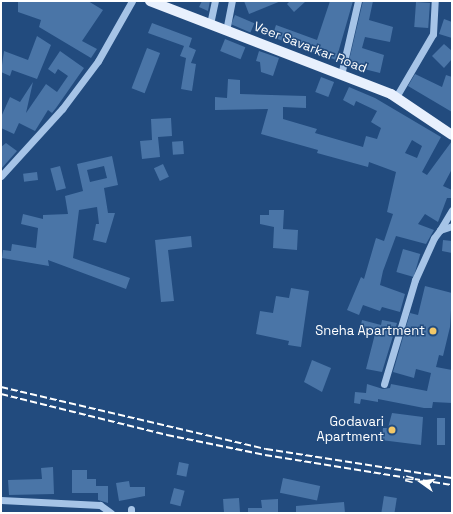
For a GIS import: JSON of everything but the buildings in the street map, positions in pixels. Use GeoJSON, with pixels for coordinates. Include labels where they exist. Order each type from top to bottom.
{"type":"FeatureCollection","features":[{"type":"Feature","properties":{"kind":"main road","name":"Veer Savarkar Road"},"geometry":{"type":"LineString","coordinates":[[150,1],[396,97],[452,136]]}},
{"type":"Feature","properties":{"kind":"street"},"geometry":{"type":"LineString","coordinates":[[1,176],[62,109],[98,61],[132,1]]}},
{"type":"Feature","properties":{"kind":"street"},"geometry":{"type":"LineString","coordinates":[[210,24],[215,1]]}},
{"type":"Feature","properties":{"kind":"street"},"geometry":{"type":"LineString","coordinates":[[226,30],[232,1]]}},
{"type":"Feature","properties":{"kind":"street"},"geometry":{"type":"LineString","coordinates":[[341,75],[358,1]]}},
{"type":"Feature","properties":{"kind":"street"},"geometry":{"type":"LineString","coordinates":[[396,97],[433,34],[435,1]]}},
{"type":"Feature","properties":{"kind":"street"},"geometry":{"type":"LineString","coordinates":[[384,384],[415,280],[440,230],[452,210]]}},
{"type":"Feature","properties":{"kind":"street"},"geometry":{"type":"LineString","coordinates":[[440,230],[452,226]]}},
{"type":"Feature","properties":{"kind":"street"},"geometry":{"type":"LineString","coordinates":[[1,500],[100,505],[111,513]]}},
{"type":"Feature","properties":{"kind":"railway"},"geometry":{"type":"LineString","coordinates":[[1,387],[266,449],[452,478]]}},
{"type":"Feature","properties":{"kind":"railway"},"geometry":{"type":"LineString","coordinates":[[1,394],[167,435],[265,455],[452,485]]}},
{"type":"Feature","properties":{"kind":"place","name":"Sneha Apartment"},"geometry":{"type":"Point","coordinates":[433,331]}},
{"type":"Feature","properties":{"kind":"place","name":"Godavari Apartment"},"geometry":{"type":"Point","coordinates":[392,430]}}]}
